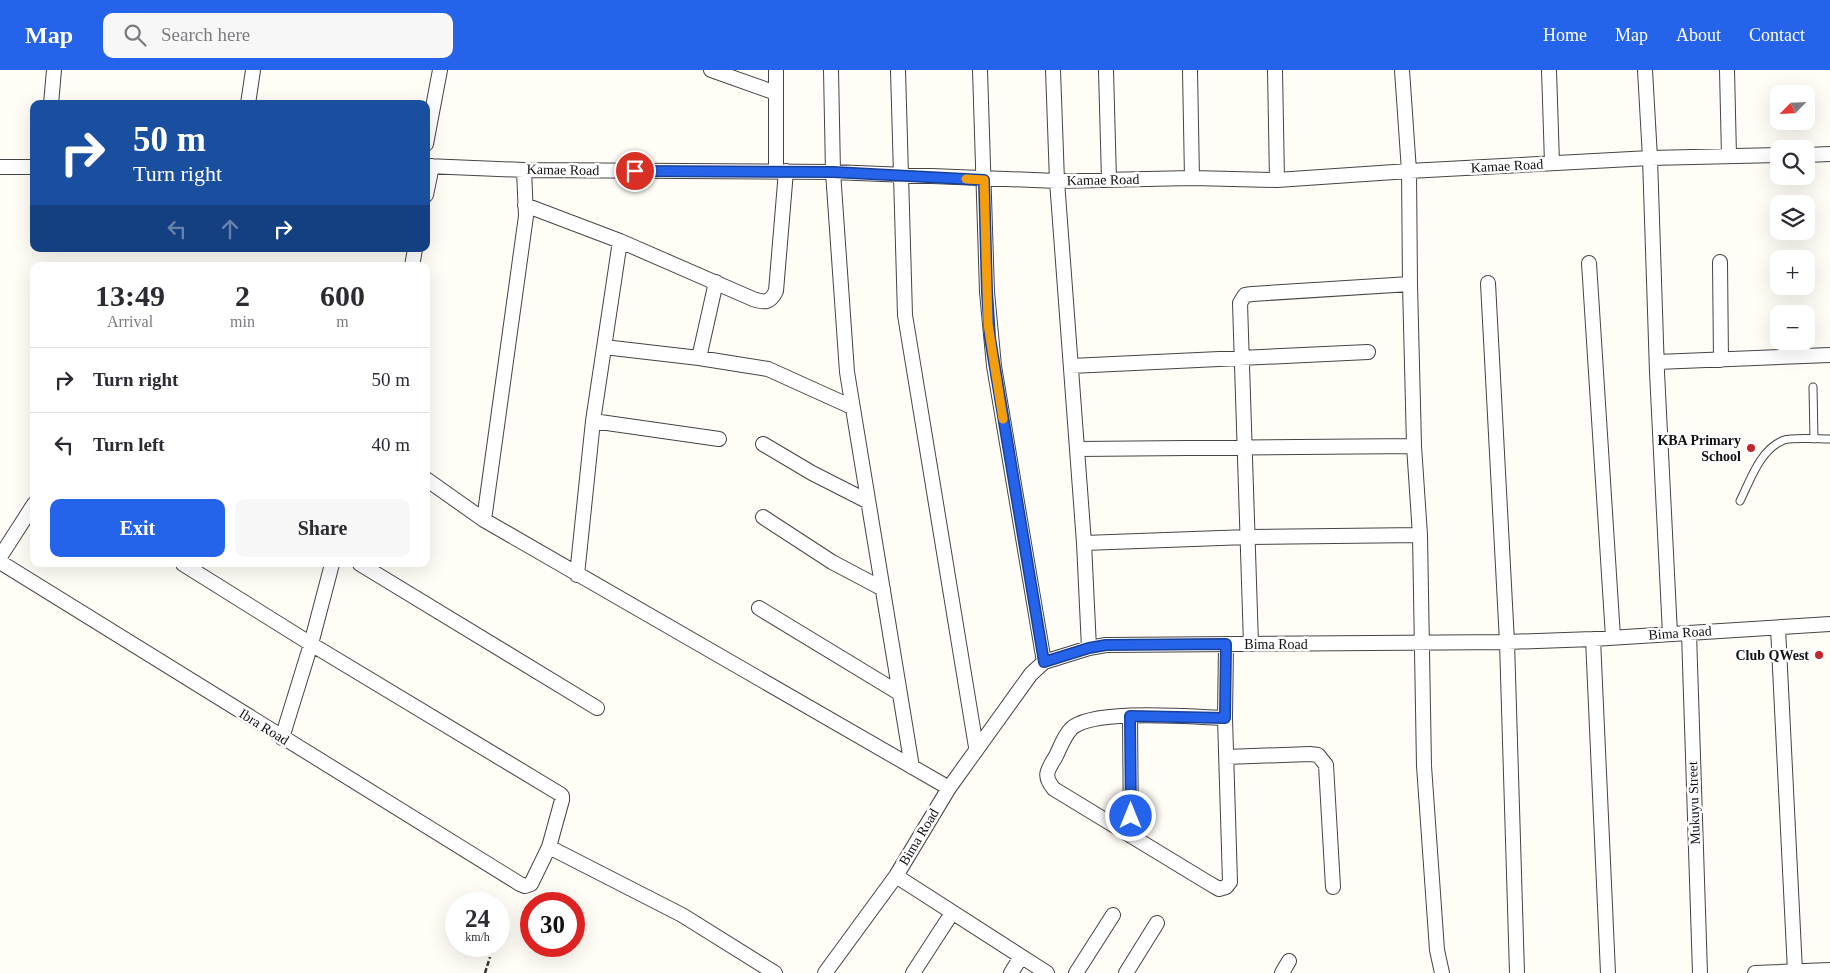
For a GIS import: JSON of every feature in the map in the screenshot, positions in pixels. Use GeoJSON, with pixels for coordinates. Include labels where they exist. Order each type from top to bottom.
{"type":"FeatureCollection","features":[{"type":"Feature","properties":{"kind":"street"},"geometry":{"type":"LineString","coordinates":[[51,100],[54,70]]}},
{"type":"Feature","properties":{"kind":"street"},"geometry":{"type":"LineString","coordinates":[[249,100],[253,70]]}},
{"type":"Feature","properties":{"kind":"street"},"geometry":{"type":"LineString","coordinates":[[430,123],[440,70]]}},
{"type":"Feature","properties":{"kind":"street"},"geometry":{"type":"LineString","coordinates":[[711,70],[776,93]]}},
{"type":"Feature","properties":{"kind":"street"},"geometry":{"type":"LineString","coordinates":[[525,205],[620,241],[753,300],[762,302],[772,298],[776,291],[781,171],[776,70]]}},
{"type":"Feature","properties":{"kind":"street"},"geometry":{"type":"LineString","coordinates":[[831,70],[833,172],[847,372],[912,766]]}},
{"type":"Feature","properties":{"kind":"street"},"geometry":{"type":"LineString","coordinates":[[898,70],[905,316],[976,747]]}},
{"type":"Feature","properties":{"kind":"street"},"geometry":{"type":"LineString","coordinates":[[980,70],[987,292],[991,341],[1044,662]]}},
{"type":"Feature","properties":{"kind":"street"},"geometry":{"type":"LineString","coordinates":[[1053,70],[1057,182],[1084,543],[1089,648]]}},
{"type":"Feature","properties":{"kind":"street"},"geometry":{"type":"LineString","coordinates":[[1106,70],[1109,180]]}},
{"type":"Feature","properties":{"kind":"street"},"geometry":{"type":"LineString","coordinates":[[1190,70],[1192,178]]}},
{"type":"Feature","properties":{"kind":"street"},"geometry":{"type":"LineString","coordinates":[[1275,70],[1277,180]]}},
{"type":"Feature","properties":{"kind":"street"},"geometry":{"type":"LineString","coordinates":[[1402,70],[1410,171],[1410,284],[1414,446],[1420,536],[1424,766],[1437,950],[1442,973]]}},
{"type":"Feature","properties":{"kind":"street"},"geometry":{"type":"LineString","coordinates":[[1549,70],[1552,163]]}},
{"type":"Feature","properties":{"kind":"street"},"geometry":{"type":"LineString","coordinates":[[1644,70],[1650,158],[1657,362],[1670,634]]}},
{"type":"Feature","properties":{"kind":"street"},"geometry":{"type":"LineString","coordinates":[[1727,70],[1730,156]]}},
{"type":"Feature","properties":{"kind":"street"},"geometry":{"type":"LineString","coordinates":[[1815,155],[1830,154]]}},
{"type":"Feature","properties":{"kind":"street","name":"Kamae Road"},"geometry":{"type":"LineString","coordinates":[[430,166],[524,170],[833,172],[1057,182],[1192,178],[1277,180],[1650,158],[1770,155]]}},
{"type":"Feature","properties":{"kind":"street"},"geometry":{"type":"LineString","coordinates":[[0,167],[30,167]]}},
{"type":"Feature","properties":{"kind":"street"},"geometry":{"type":"LineString","coordinates":[[484,520],[526,216],[524,170]]}},
{"type":"Feature","properties":{"kind":"street"},"geometry":{"type":"LineString","coordinates":[[577,575],[593,421],[620,241]]}},
{"type":"Feature","properties":{"kind":"street"},"geometry":{"type":"LineString","coordinates":[[1720,262],[1721,360]]}},
{"type":"Feature","properties":{"kind":"street"},"geometry":{"type":"LineString","coordinates":[[1589,263],[1612,637]]}},
{"type":"Feature","properties":{"kind":"street"},"geometry":{"type":"LineString","coordinates":[[698,358],[716,282]]}},
{"type":"Feature","properties":{"kind":"street"},"geometry":{"type":"LineString","coordinates":[[1488,282],[1507,642],[1516,973]]}},
{"type":"Feature","properties":{"kind":"street"},"geometry":{"type":"LineString","coordinates":[[1251,644],[1240,303],[1245,295],[1410,284]]}},
{"type":"Feature","properties":{"kind":"street"},"geometry":{"type":"LineString","coordinates":[[604,347],[698,358],[768,369],[852,407]]}},
{"type":"Feature","properties":{"kind":"street"},"geometry":{"type":"LineString","coordinates":[[1071,366],[1368,352]]}},
{"type":"Feature","properties":{"kind":"street"},"geometry":{"type":"LineString","coordinates":[[1657,362],[1830,355]]}},
{"type":"Feature","properties":{"kind":"street"},"geometry":{"type":"LineString","coordinates":[[593,421],[719,439]]}},
{"type":"Feature","properties":{"kind":"street"},"geometry":{"type":"LineString","coordinates":[[763,444],[812,473],[867,501]]}},
{"type":"Feature","properties":{"kind":"street"},"geometry":{"type":"LineString","coordinates":[[1077,449],[1414,446]]}},
{"type":"Feature","properties":{"kind":"street"},"geometry":{"type":"LineString","coordinates":[[430,482],[484,520],[577,575],[949,788]]}},
{"type":"Feature","properties":{"kind":"street"},"geometry":{"type":"LineString","coordinates":[[0,557],[30,510]]}},
{"type":"Feature","properties":{"kind":"street"},"geometry":{"type":"LineString","coordinates":[[763,517],[832,562],[882,589]]}},
{"type":"Feature","properties":{"kind":"street"},"geometry":{"type":"LineString","coordinates":[[1084,543],[1248,538],[1420,536]]}},
{"type":"Feature","properties":{"kind":"street","name":"Ibra Road"},"geometry":{"type":"LineString","coordinates":[[0,562],[520,884],[525,886],[531,884],[549,848]]}},
{"type":"Feature","properties":{"kind":"street"},"geometry":{"type":"LineString","coordinates":[[188,567],[311,644],[560,794],[562,800],[549,848],[682,916],[775,973]]}},
{"type":"Feature","properties":{"kind":"street"},"geometry":{"type":"LineString","coordinates":[[282,738],[311,644],[331,567]]}},
{"type":"Feature","properties":{"kind":"street"},"geometry":{"type":"LineString","coordinates":[[365,567],[597,708]]}},
{"type":"Feature","properties":{"kind":"street"},"geometry":{"type":"LineString","coordinates":[[759,608],[900,693]]}},
{"type":"Feature","properties":{"kind":"street","name":"Bima Road"},"geometry":{"type":"LineString","coordinates":[[825,973],[896,876],[976,747],[1031,674],[1044,662],[1089,648],[1106,645],[1507,642],[1593,639],[1830,624]]}},
{"type":"Feature","properties":{"kind":"street"},"geometry":{"type":"LineString","coordinates":[[1778,628],[1795,971]]}},
{"type":"Feature","properties":{"kind":"street","name":"Mukuyu Street"},"geometry":{"type":"LineString","coordinates":[[1688,633],[1700,973]]}},
{"type":"Feature","properties":{"kind":"street"},"geometry":{"type":"LineString","coordinates":[[1593,639],[1608,973]]}},
{"type":"Feature","properties":{"kind":"street"},"geometry":{"type":"LineString","coordinates":[[1225,718],[1130,716],[1096,718],[1082,722],[1070,729],[1046,773],[1048,782],[1054,789],[1220,889],[1226,887],[1230,882],[1225,718],[1226,644]]}},
{"type":"Feature","properties":{"kind":"street"},"geometry":{"type":"LineString","coordinates":[[1130,716],[1131,836]]}},
{"type":"Feature","properties":{"kind":"street"},"geometry":{"type":"LineString","coordinates":[[1226,757],[1310,754],[1318,755],[1322,759],[1326,766],[1333,887]]}},
{"type":"Feature","properties":{"kind":"street"},"geometry":{"type":"LineString","coordinates":[[896,876],[1047,973]]}},
{"type":"Feature","properties":{"kind":"street"},"geometry":{"type":"LineString","coordinates":[[913,973],[952,913]]}},
{"type":"Feature","properties":{"kind":"street"},"geometry":{"type":"LineString","coordinates":[[1076,973],[1113,915]]}},
{"type":"Feature","properties":{"kind":"street"},"geometry":{"type":"LineString","coordinates":[[1126,973],[1157,923]]}},
{"type":"Feature","properties":{"kind":"street"},"geometry":{"type":"LineString","coordinates":[[1011,973],[1021,957]]}},
{"type":"Feature","properties":{"kind":"street"},"geometry":{"type":"LineString","coordinates":[[1755,973],[1830,970]]}},
{"type":"Feature","properties":{"kind":"lane"},"geometry":{"type":"LineString","coordinates":[[1813,387],[1814,439]]}},
{"type":"Feature","properties":{"kind":"lane"},"geometry":{"type":"LineString","coordinates":[[1740,501],[1758,465],[1770,448],[1785,440],[1830,439]]}},
{"type":"Feature","properties":{"kind":"path"},"geometry":{"type":"LineString","coordinates":[[485,973],[490,957]]}},
{"type":"Feature","properties":{"kind":"slow traffic"},"geometry":{"type":"LineString","coordinates":[[966,179],[984,180],[988,324],[1003,419]]}},
{"type":"Feature","properties":{"kind":"place","name":"KBA Primary School"},"geometry":{"type":"Point","coordinates":[1751,448]}},
{"type":"Feature","properties":{"kind":"place","name":"Club QWest"},"geometry":{"type":"Point","coordinates":[1819,655]}},
{"type":"Feature","properties":{"kind":"route"},"geometry":{"type":"LineString","coordinates":[[635,171],[833,172],[902,174],[984,180],[988,324],[1044,662],[1067,654],[1106,645],[1226,644],[1225,718],[1130,716],[1131,816]]}}]}
